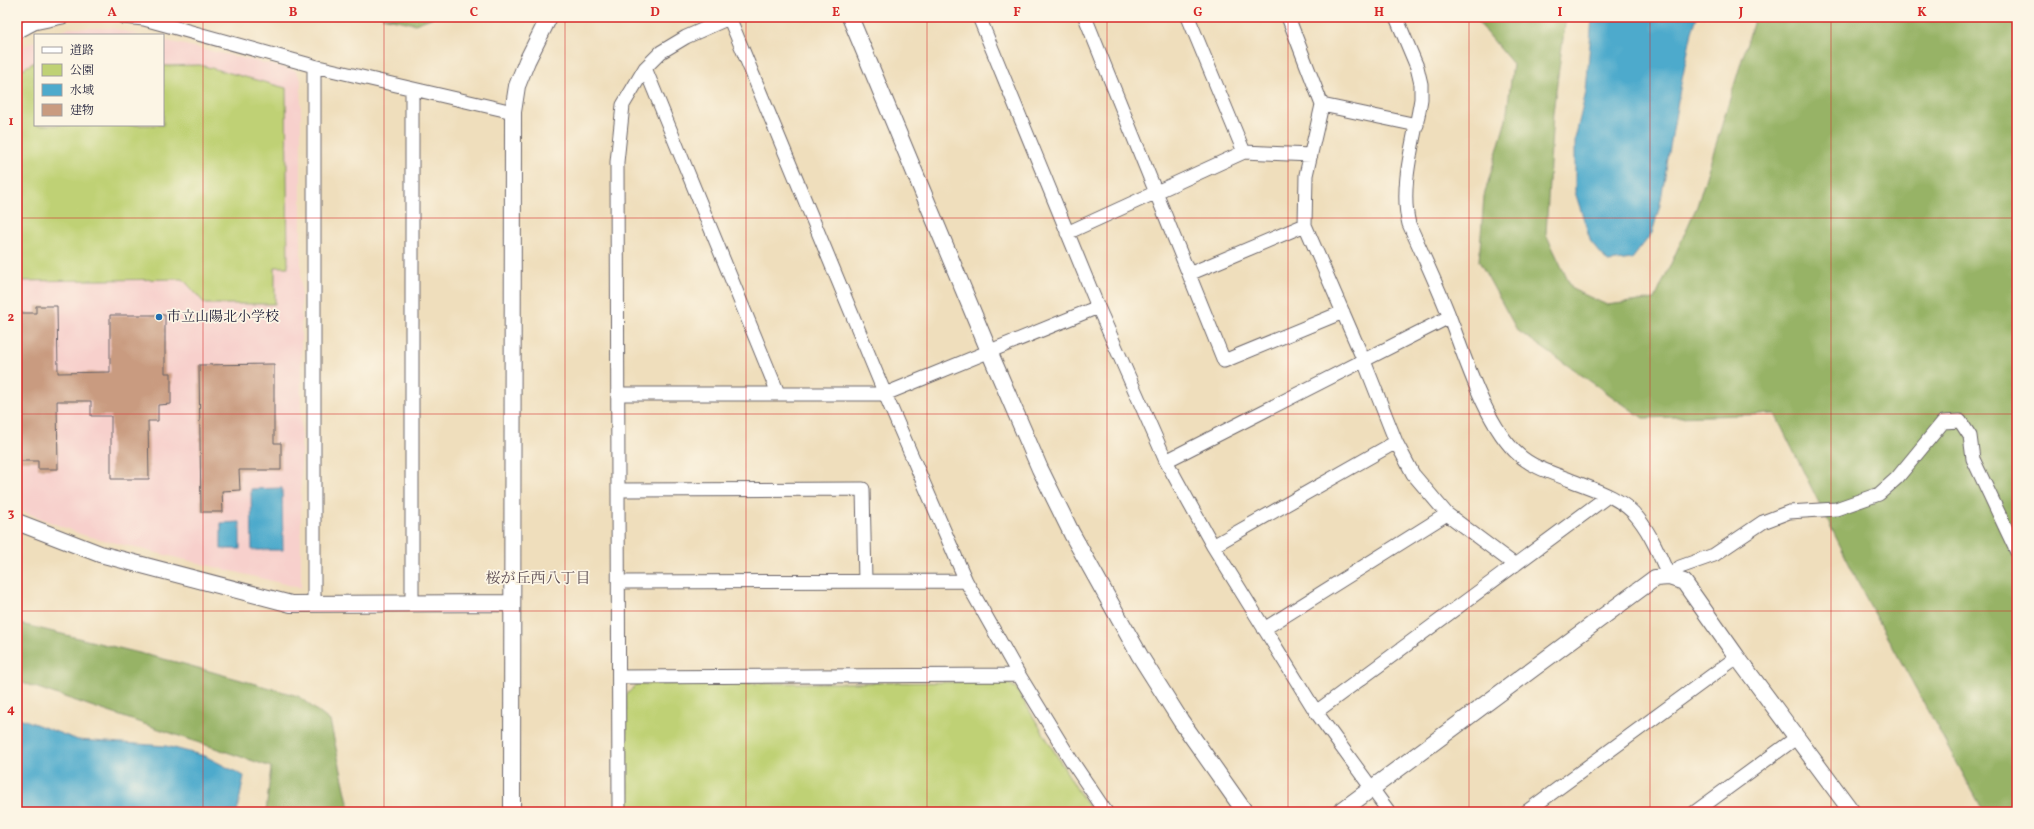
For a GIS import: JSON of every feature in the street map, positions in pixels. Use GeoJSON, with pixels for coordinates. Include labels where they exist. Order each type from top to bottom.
{"type":"FeatureCollection","features":[{"type":"Feature","properties":{"kind":"street"},"geometry":{"type":"LineString","coordinates":[[17,32],[34,23],[63,17]]}},
{"type":"Feature","properties":{"kind":"street"},"geometry":{"type":"LineString","coordinates":[[123,17],[144,19],[314,66],[513,112]]}},
{"type":"Feature","properties":{"kind":"street"},"geometry":{"type":"LineString","coordinates":[[512,812],[513,112],[519,80],[548,17]]}},
{"type":"Feature","properties":{"kind":"street"},"geometry":{"type":"LineString","coordinates":[[619,812],[620,582],[618,490],[617,162],[623,105],[645,68],[661,52],[686,37],[729,17],[885,394],[966,581],[1019,675],[1071,760],[1106,812]]}},
{"type":"Feature","properties":{"kind":"street"},"geometry":{"type":"LineString","coordinates":[[850,17],[989,352],[1040,469],[1072,534],[1140,656],[1181,722],[1245,812]]}},
{"type":"Feature","properties":{"kind":"street"},"geometry":{"type":"LineString","coordinates":[[979,17],[1098,307],[1166,461],[1213,546],[1316,712],[1389,812]]}},
{"type":"Feature","properties":{"kind":"street"},"geometry":{"type":"LineString","coordinates":[[1085,17],[1224,361],[1342,312]]}},
{"type":"Feature","properties":{"kind":"street"},"geometry":{"type":"LineString","coordinates":[[1188,17],[1244,152]]}},
{"type":"Feature","properties":{"kind":"street"},"geometry":{"type":"LineString","coordinates":[[1288,17],[1322,105],[1306,175],[1305,225],[1364,361],[1396,442],[1413,474],[1447,514],[1515,565]]}},
{"type":"Feature","properties":{"kind":"street"},"geometry":{"type":"LineString","coordinates":[[1396,17],[1417,67],[1421,84],[1422,99],[1405,192],[1405,209],[1409,224],[1494,425],[1519,455],[1541,468],[1608,496],[1623,505],[1637,517],[1653,540],[1669,577]]}},
{"type":"Feature","properties":{"kind":"street"},"geometry":{"type":"LineString","coordinates":[[314,66],[314,604]]}},
{"type":"Feature","properties":{"kind":"street"},"geometry":{"type":"LineString","coordinates":[[645,68],[778,393]]}},
{"type":"Feature","properties":{"kind":"street"},"geometry":{"type":"LineString","coordinates":[[412,89],[412,603]]}},
{"type":"Feature","properties":{"kind":"street"},"geometry":{"type":"LineString","coordinates":[[1322,105],[1417,125]]}},
{"type":"Feature","properties":{"kind":"street"},"geometry":{"type":"LineString","coordinates":[[1068,233],[1244,152],[1310,155]]}},
{"type":"Feature","properties":{"kind":"street"},"geometry":{"type":"LineString","coordinates":[[1189,274],[1305,225]]}},
{"type":"Feature","properties":{"kind":"street"},"geometry":{"type":"LineString","coordinates":[[618,394],[885,394],[1098,307]]}},
{"type":"Feature","properties":{"kind":"street"},"geometry":{"type":"LineString","coordinates":[[1166,461],[1449,317]]}},
{"type":"Feature","properties":{"kind":"street"},"geometry":{"type":"LineString","coordinates":[[1669,577],[1680,568],[1714,555],[1763,522],[1789,512],[1836,509],[1879,494],[1897,478],[1943,422],[1960,421],[1970,436],[1973,459],[2017,552]]}},
{"type":"Feature","properties":{"kind":"street"},"geometry":{"type":"LineString","coordinates":[[1213,546],[1396,442]]}},
{"type":"Feature","properties":{"kind":"street"},"geometry":{"type":"LineString","coordinates":[[618,490],[864,489],[865,581]]}},
{"type":"Feature","properties":{"kind":"street"},"geometry":{"type":"LineString","coordinates":[[1316,712],[1608,496]]}},
{"type":"Feature","properties":{"kind":"street"},"geometry":{"type":"LineString","coordinates":[[1264,629],[1447,514]]}},
{"type":"Feature","properties":{"kind":"street"},"geometry":{"type":"LineString","coordinates":[[17,522],[100,554],[291,604],[512,603]]}},
{"type":"Feature","properties":{"kind":"street"},"geometry":{"type":"LineString","coordinates":[[1340,812],[1654,578],[1669,577],[1684,582],[1796,738],[1852,812]]}},
{"type":"Feature","properties":{"kind":"street"},"geometry":{"type":"LineString","coordinates":[[620,582],[966,581]]}},
{"type":"Feature","properties":{"kind":"street"},"geometry":{"type":"LineString","coordinates":[[1526,812],[1737,657]]}},
{"type":"Feature","properties":{"kind":"street"},"geometry":{"type":"LineString","coordinates":[[619,677],[1019,675]]}},
{"type":"Feature","properties":{"kind":"street"},"geometry":{"type":"LineString","coordinates":[[1695,812],[1796,738]]}},
{"type":"Feature","properties":{"kind":"shaded area"},"geometry":{"type":"Polygon","coordinates":[[[69,28],[112,28],[137,34],[54,34],[69,28]]]}},
{"type":"Feature","properties":{"kind":"shaded area","name":"市立山陽北小学校"},"geometry":{"type":"Polygon","coordinates":[[[164,40],[295,70],[301,79],[301,588],[83,535],[17,509],[17,49],[34,41],[34,126],[164,126],[164,40]]]}},
{"type":"Feature","properties":{"kind":"green space"},"geometry":{"type":"Polygon","coordinates":[[[382,17],[434,17],[415,24],[382,17]]]}},
{"type":"Feature","properties":{"kind":"green space"},"geometry":{"type":"Polygon","coordinates":[[[1474,17],[1566,17],[1553,112],[1546,234],[1572,289],[1607,305],[1655,299],[1697,206],[1755,17],[2017,17],[2017,812],[1984,812],[1867,600],[1775,414],[1643,418],[1517,330],[1479,261],[1484,196],[1506,120],[1513,64],[1474,17]]]}},
{"type":"Feature","properties":{"kind":"green space"},"geometry":{"type":"Polygon","coordinates":[[[34,63],[34,126],[164,126],[164,66],[200,65],[286,88],[288,267],[275,267],[275,304],[205,304],[183,279],[17,281],[17,72],[34,63]]]}},
{"type":"Feature","properties":{"kind":"green space"},"geometry":{"type":"Polygon","coordinates":[[[17,623],[184,664],[298,696],[330,721],[349,807],[347,812],[266,812],[271,767],[17,681],[17,623]]]}},
{"type":"Feature","properties":{"kind":"green space"},"geometry":{"type":"Polygon","coordinates":[[[1005,682],[1016,688],[1078,791],[1093,812],[627,812],[626,695],[637,684],[1005,682]]]}},
{"type":"Feature","properties":{"kind":"water"},"geometry":{"type":"Polygon","coordinates":[[[1592,17],[1697,17],[1692,32],[1680,89],[1660,205],[1652,233],[1632,259],[1608,262],[1591,242],[1575,192],[1575,139],[1586,92],[1592,17]]]}},
{"type":"Feature","properties":{"kind":"water"},"geometry":{"type":"Polygon","coordinates":[[[282,488],[283,550],[252,550],[251,489],[282,488]]]}},
{"type":"Feature","properties":{"kind":"water"},"geometry":{"type":"Polygon","coordinates":[[[240,522],[240,549],[221,549],[221,523],[240,522]]]}},
{"type":"Feature","properties":{"kind":"water"},"geometry":{"type":"Polygon","coordinates":[[[17,717],[78,740],[166,746],[205,756],[244,776],[237,812],[17,812],[17,717]]]}},
{"type":"Feature","properties":{"kind":"building"},"geometry":{"type":"Polygon","coordinates":[[[36,306],[57,306],[58,373],[110,372],[110,315],[165,315],[165,373],[171,373],[171,404],[158,405],[158,421],[148,421],[149,479],[111,479],[111,416],[91,416],[91,401],[57,401],[58,469],[38,469],[38,461],[18,461],[17,313],[36,313],[36,306]]]}},
{"type":"Feature","properties":{"kind":"building"},"geometry":{"type":"Polygon","coordinates":[[[274,364],[274,443],[281,443],[281,470],[239,470],[240,490],[222,491],[223,512],[201,512],[199,365],[274,364]]]}},
{"type":"Feature","properties":{"kind":"place","name":"市立山陽北小学校"},"geometry":{"type":"Point","coordinates":[159,317]}},
{"type":"Feature","properties":{"kind":"district","name":"桜が丘西八丁目"},"geometry":{"type":"Point","coordinates":[538,579]}}]}
